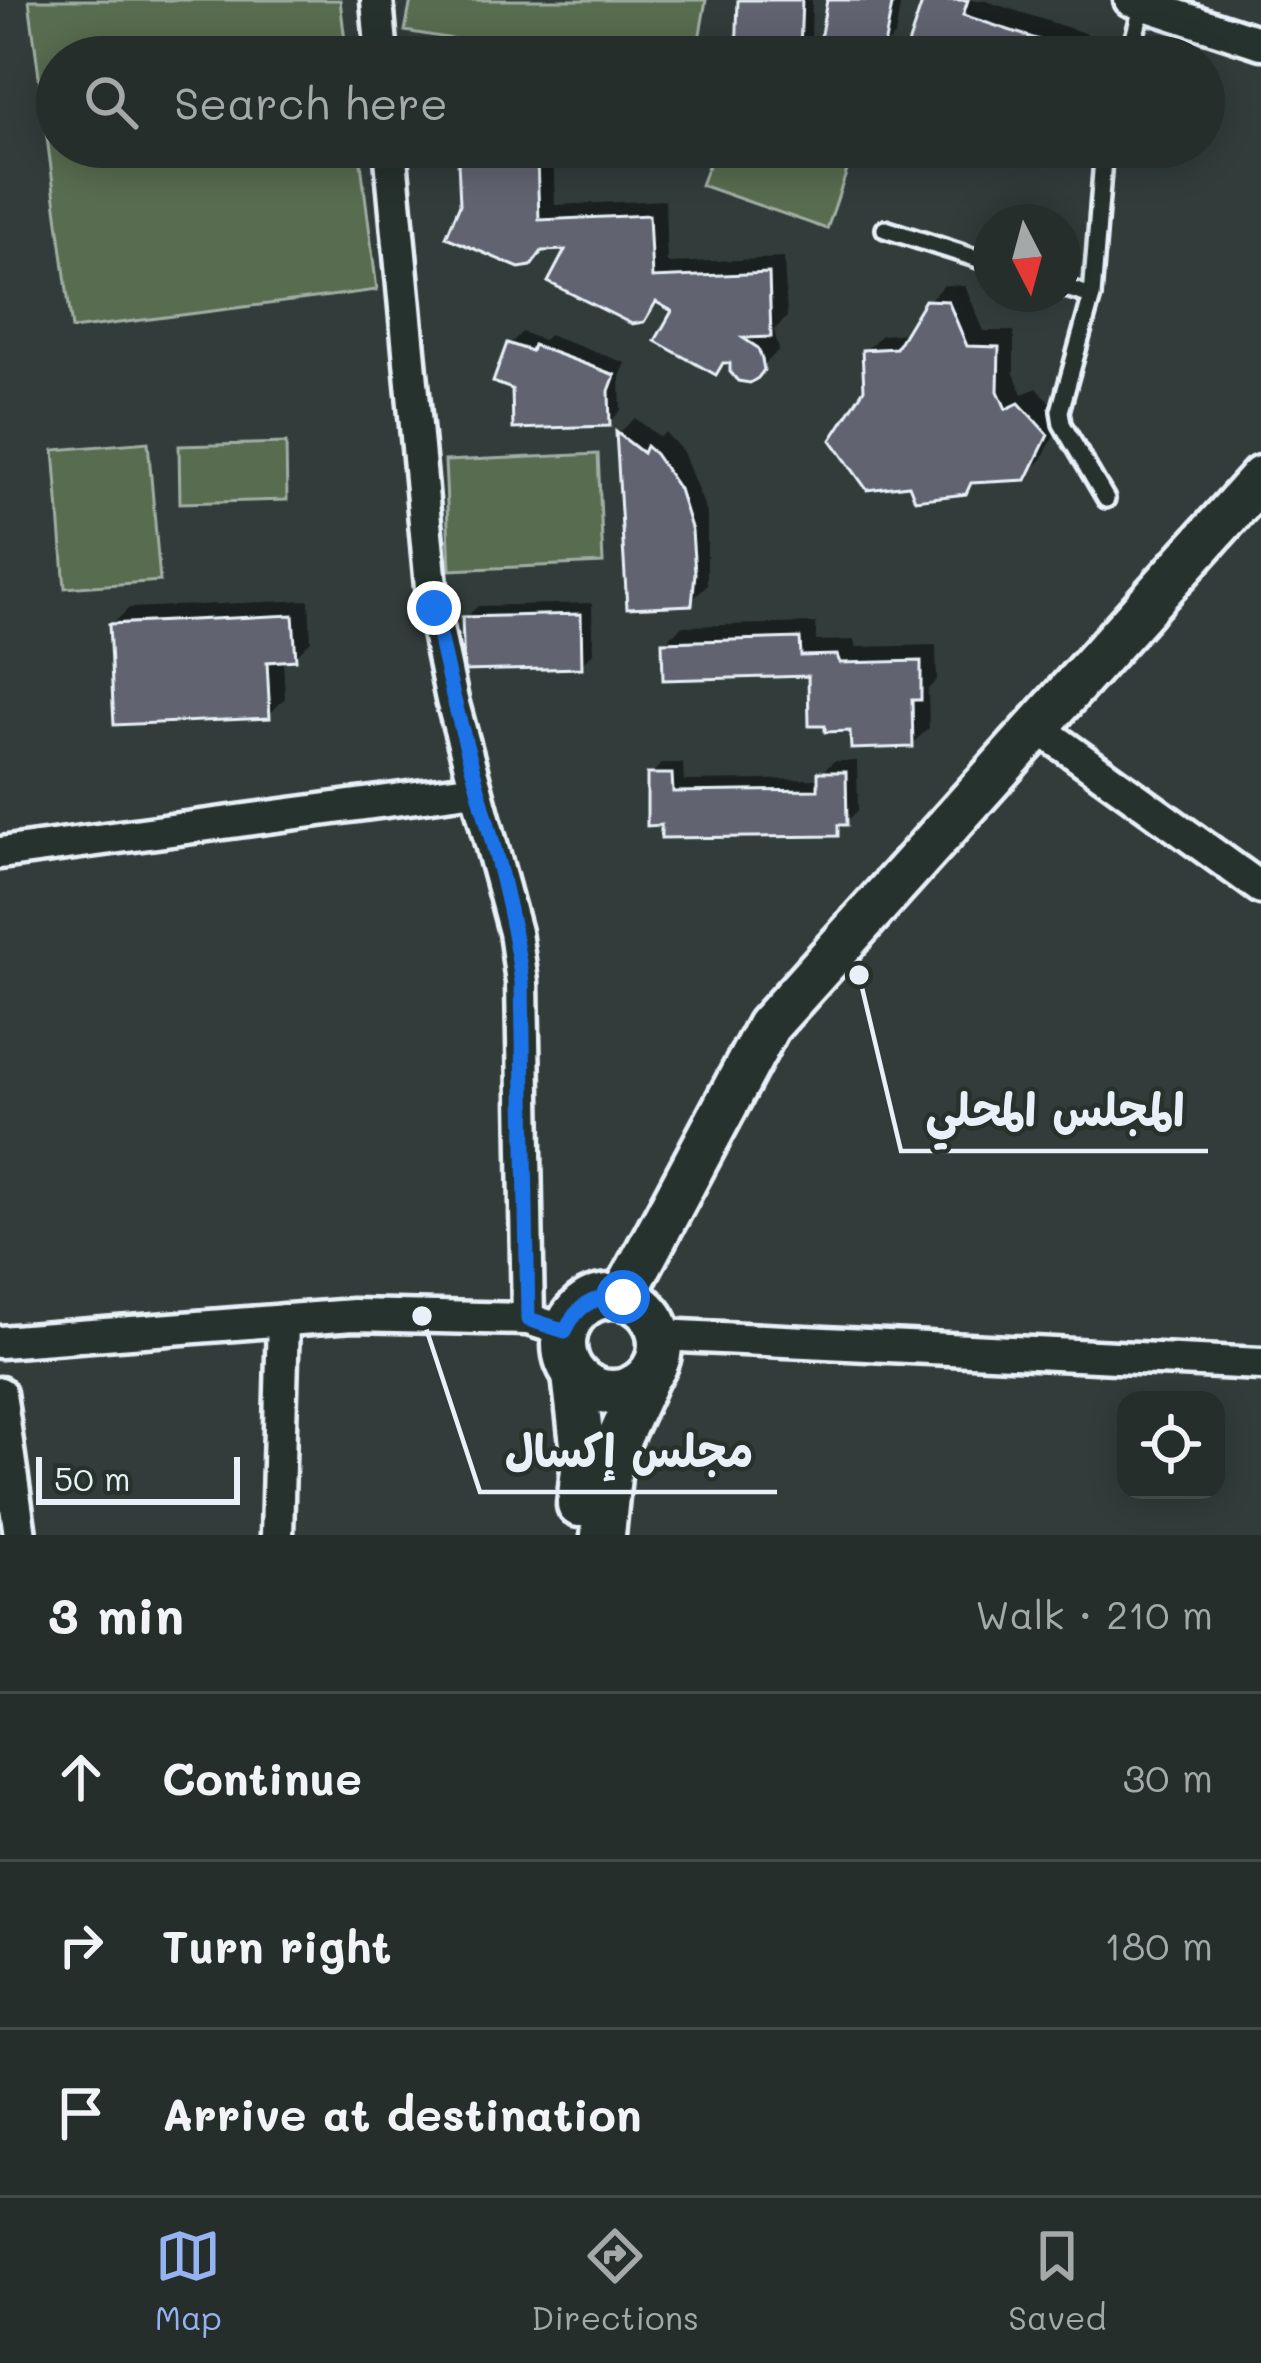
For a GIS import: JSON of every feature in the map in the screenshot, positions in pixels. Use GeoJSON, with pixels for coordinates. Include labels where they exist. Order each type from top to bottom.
{"type":"FeatureCollection","features":[{"type":"Feature","properties":{"kind":"main road"},"geometry":{"type":"LineString","coordinates":[[623,1297],[768,1027],[1261,478]]}},
{"type":"Feature","properties":{"kind":"main road"},"geometry":{"type":"LineString","coordinates":[[576,1535],[584,1460],[574,1375],[563,1347],[546,1325],[593,1299],[623,1297],[647,1310],[660,1335],[656,1367],[611,1456],[603,1535]]}},
{"type":"Feature","properties":{"kind":"main road"},"geometry":{"type":"LineString","coordinates":[[574,1375],[600,1392],[632,1389],[646,1380]]}},
{"type":"Feature","properties":{"kind":"street"},"geometry":{"type":"LineString","coordinates":[[376,0],[380,36]]}},
{"type":"Feature","properties":{"kind":"street"},"geometry":{"type":"LineString","coordinates":[[1137,2],[1261,43]]}},
{"type":"Feature","properties":{"kind":"street"},"geometry":{"type":"LineString","coordinates":[[0,1342],[353,1315],[546,1325],[522,982],[515,932],[452,700],[434,608],[392,168]]}},
{"type":"Feature","properties":{"kind":"street"},"geometry":{"type":"LineString","coordinates":[[1036,726],[1261,888]]}},
{"type":"Feature","properties":{"kind":"street"},"geometry":{"type":"LineString","coordinates":[[0,853],[476,789]]}},
{"type":"Feature","properties":{"kind":"street"},"geometry":{"type":"LineString","coordinates":[[277,1535],[283,1320]]}},
{"type":"Feature","properties":{"kind":"street"},"geometry":{"type":"LineString","coordinates":[[660,1335],[1261,1364]]}},
{"type":"Feature","properties":{"kind":"street"},"geometry":{"type":"LineString","coordinates":[[0,1394],[20,1535]]}},
{"type":"Feature","properties":{"kind":"lane"},"geometry":{"type":"LineString","coordinates":[[1132,36],[1137,2]]}},
{"type":"Feature","properties":{"kind":"lane"},"geometry":{"type":"LineString","coordinates":[[1102,168],[1092,296],[1060,411],[1062,424],[1106,499]]}},
{"type":"Feature","properties":{"kind":"lane"},"geometry":{"type":"LineString","coordinates":[[885,229],[973,257]]}},
{"type":"Feature","properties":{"kind":"lane"},"geometry":{"type":"LineString","coordinates":[[1081,292],[1092,296]]}},
{"type":"Feature","properties":{"kind":"green space"},"geometry":{"type":"Polygon","coordinates":[[[29,0],[340,0],[344,36],[36,36],[36,54],[29,0]]]}},
{"type":"Feature","properties":{"kind":"green space"},"geometry":{"type":"Polygon","coordinates":[[[411,0],[706,0],[700,36],[435,36],[405,31],[411,0]]]}},
{"type":"Feature","properties":{"kind":"green space"},"geometry":{"type":"Polygon","coordinates":[[[51,168],[362,168],[377,290],[72,329],[51,168]]]}},
{"type":"Feature","properties":{"kind":"green space"},"geometry":{"type":"Polygon","coordinates":[[[707,168],[848,168],[827,229],[701,185],[707,168]]]}},
{"type":"Feature","properties":{"kind":"green space"},"geometry":{"type":"Polygon","coordinates":[[[148,442],[160,581],[65,588],[54,450],[148,442]]]}},
{"type":"Feature","properties":{"kind":"green space"},"geometry":{"type":"Polygon","coordinates":[[[286,443],[287,500],[180,503],[179,446],[286,443]]]}},
{"type":"Feature","properties":{"kind":"green space"},"geometry":{"type":"Polygon","coordinates":[[[598,454],[603,563],[450,570],[445,461],[598,454]]]}},
{"type":"Feature","properties":{"kind":"building"},"geometry":{"type":"Polygon","coordinates":[[[738,0],[802,0],[801,36],[737,36],[738,0]]]}},
{"type":"Feature","properties":{"kind":"building"},"geometry":{"type":"Polygon","coordinates":[[[827,0],[893,0],[886,36],[821,36],[827,0]]]}},
{"type":"Feature","properties":{"kind":"building"},"geometry":{"type":"Polygon","coordinates":[[[923,0],[968,0],[963,15],[1027,36],[911,36],[923,0]]]}},
{"type":"Feature","properties":{"kind":"building"},"geometry":{"type":"Polygon","coordinates":[[[458,168],[537,168],[539,220],[649,215],[652,278],[769,273],[771,337],[743,338],[758,348],[764,370],[750,383],[738,381],[730,372],[730,363],[723,363],[716,375],[655,341],[672,311],[656,302],[644,322],[632,324],[548,282],[565,250],[542,251],[531,266],[519,268],[446,237],[460,204],[458,168]]]}},
{"type":"Feature","properties":{"kind":"building"},"geometry":{"type":"Polygon","coordinates":[[[925,300],[948,301],[967,346],[999,347],[998,391],[1006,409],[1019,403],[1048,435],[1026,480],[971,483],[966,494],[915,500],[909,485],[867,490],[831,440],[864,389],[862,350],[896,348],[925,300]]]}},
{"type":"Feature","properties":{"kind":"building"},"geometry":{"type":"Polygon","coordinates":[[[507,343],[531,351],[533,345],[615,375],[609,391],[610,426],[513,429],[512,389],[493,382],[507,343]]]}},
{"type":"Feature","properties":{"kind":"building"},"geometry":{"type":"Polygon","coordinates":[[[616,432],[643,453],[646,446],[655,454],[679,489],[692,531],[692,605],[627,608],[616,432]]]}},
{"type":"Feature","properties":{"kind":"building"},"geometry":{"type":"Polygon","coordinates":[[[581,614],[582,668],[464,671],[462,617],[581,614]]]}},
{"type":"Feature","properties":{"kind":"building"},"geometry":{"type":"Polygon","coordinates":[[[293,615],[296,660],[267,662],[270,718],[114,725],[109,624],[293,615]]]}},
{"type":"Feature","properties":{"kind":"building"},"geometry":{"type":"Polygon","coordinates":[[[800,638],[801,656],[837,655],[840,663],[921,661],[921,700],[912,700],[913,747],[851,749],[850,731],[825,732],[825,726],[809,726],[808,676],[663,680],[662,642],[800,638]]]}},
{"type":"Feature","properties":{"kind":"building"},"geometry":{"type":"Polygon","coordinates":[[[818,772],[846,772],[847,825],[838,825],[838,836],[661,838],[661,825],[647,826],[647,774],[672,774],[673,792],[818,790],[818,772]]]}},
{"type":"Feature","properties":{"kind":"place","name":"المجلس المحلي"},"geometry":{"type":"Point","coordinates":[859,975]}},
{"type":"Feature","properties":{"kind":"place","name":"مجلس إكسال"},"geometry":{"type":"Point","coordinates":[422,1316]}},
{"type":"Feature","properties":{"kind":"route"},"geometry":{"type":"LineString","coordinates":[[434,608],[452,700],[515,932],[522,982],[528,1319],[565,1331],[571,1318],[593,1299],[623,1297]]}}]}
